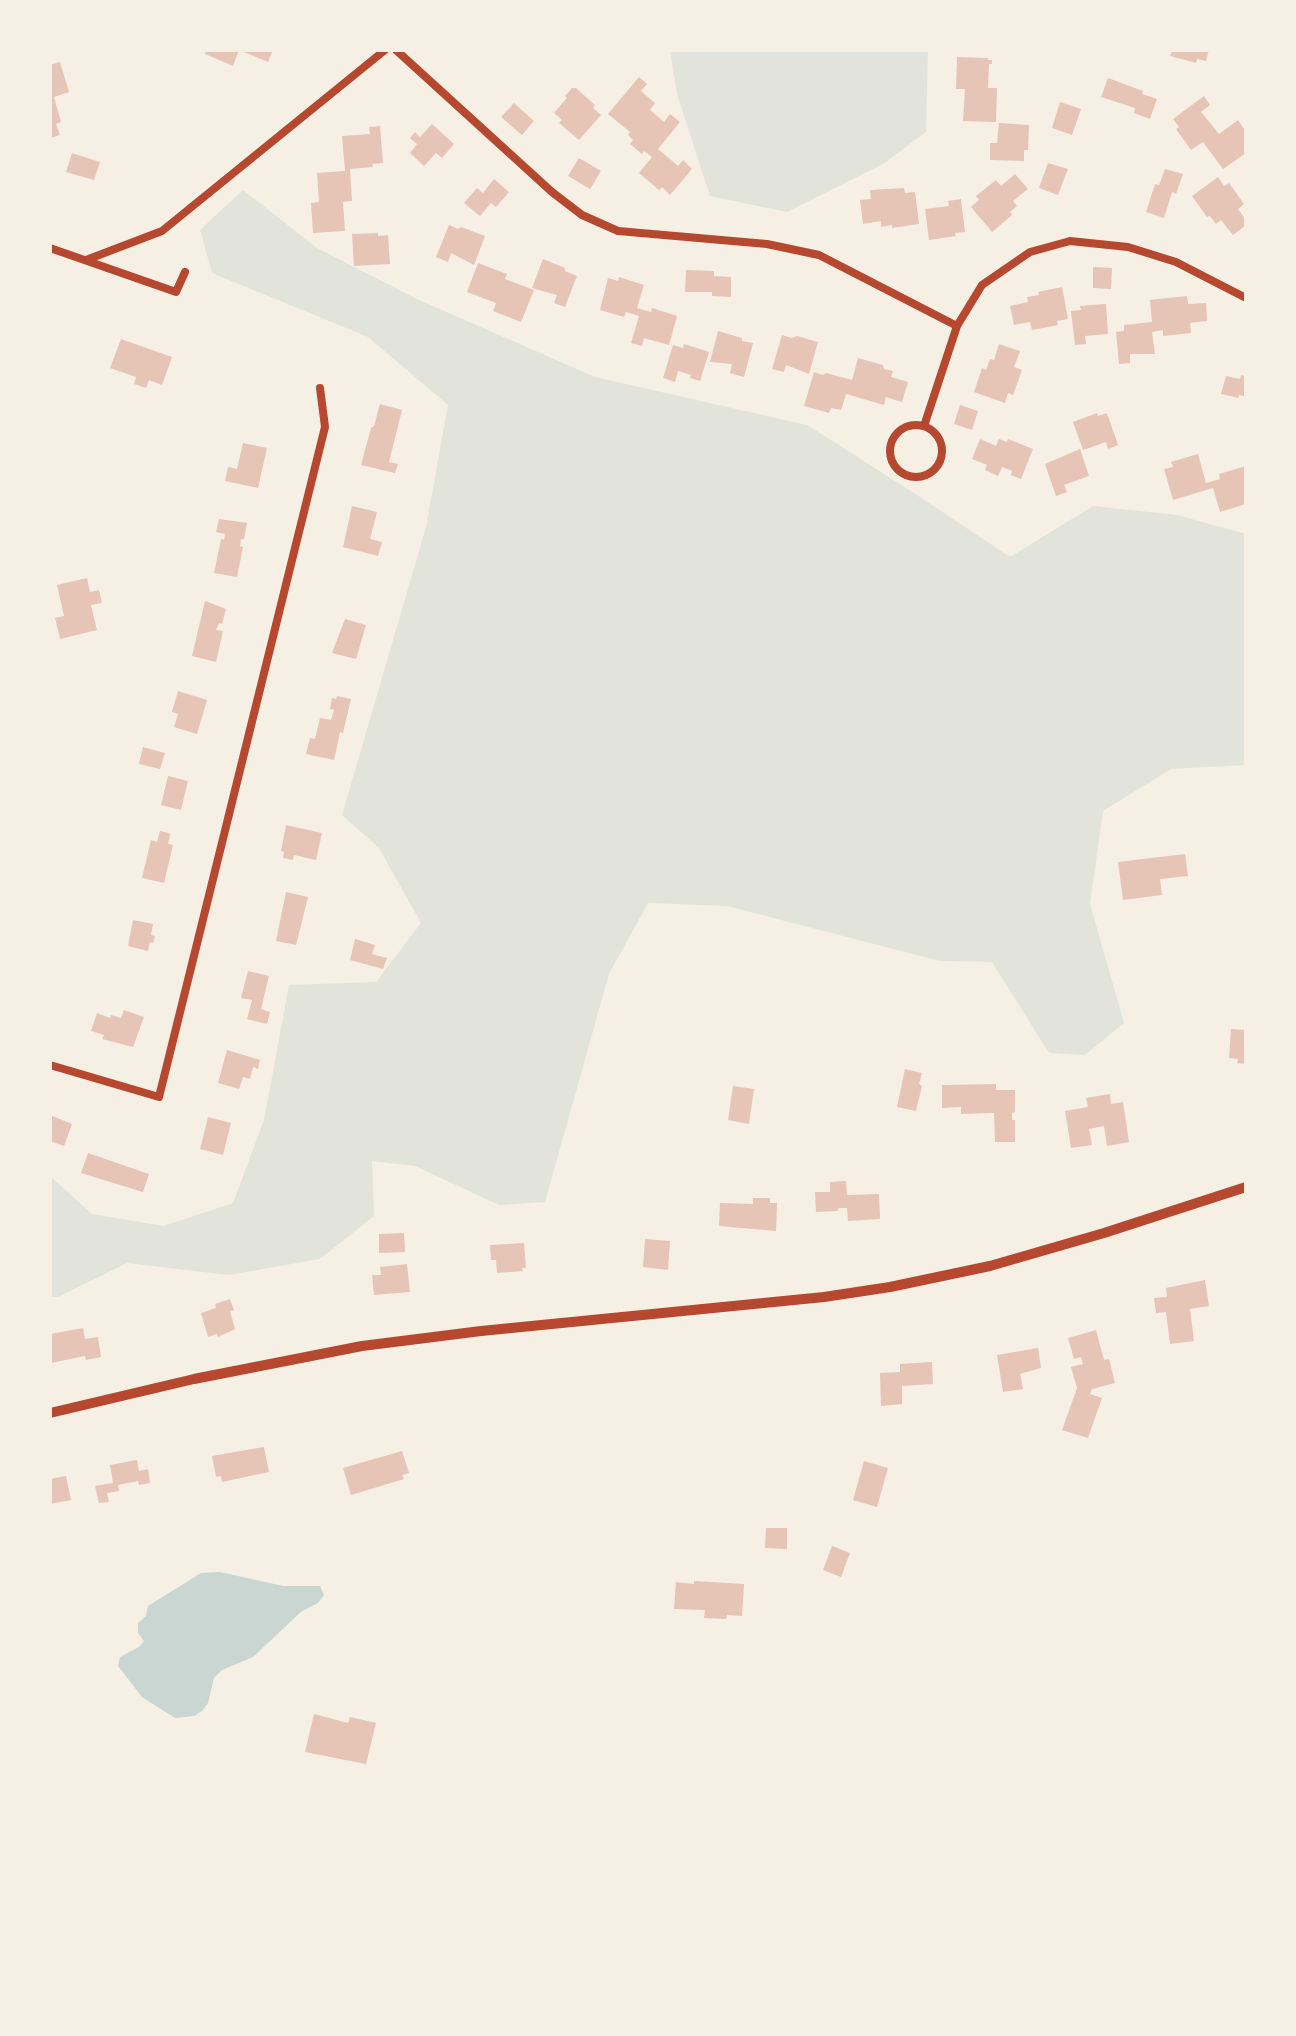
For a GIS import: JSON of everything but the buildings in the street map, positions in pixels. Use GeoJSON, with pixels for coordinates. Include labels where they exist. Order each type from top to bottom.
{"type":"FeatureCollection","features":[{"type":"Feature","properties":{"kind":"street"},"geometry":{"type":"LineString","coordinates":[[86,260],[162,231],[385,50]]}},
{"type":"Feature","properties":{"kind":"street"},"geometry":{"type":"LineString","coordinates":[[396,50],[582,215],[618,232],[767,244],[820,255],[957,326]]}},
{"type":"Feature","properties":{"kind":"street"},"geometry":{"type":"LineString","coordinates":[[924,426],[957,326],[982,286],[1030,252],[1070,241],[1128,246],[1176,262],[1246,298]]}},
{"type":"Feature","properties":{"kind":"street"},"geometry":{"type":"LineString","coordinates":[[50,248],[176,292],[184,272]]}},
{"type":"Feature","properties":{"kind":"street"},"geometry":{"type":"LineString","coordinates":[[50,1065],[159,1097],[326,427],[320,388]]}},
{"type":"Feature","properties":{"kind":"street"},"geometry":{"type":"LineString","coordinates":[[908,426],[924,426],[938,436],[942,454],[934,470],[919,477],[910,476],[891,460],[891,443],[908,426]]}},
{"type":"Feature","properties":{"kind":"street"},"geometry":{"type":"LineString","coordinates":[[50,1412],[362,1346],[824,1297],[890,1286],[990,1266],[1246,1188]]}},
{"type":"Feature","properties":{"kind":"shaded area"},"geometry":{"type":"Polygon","coordinates":[[[670,50],[928,50],[926,132],[883,164],[787,212],[710,196],[677,94],[670,50]]]}},
{"type":"Feature","properties":{"kind":"shaded area"},"geometry":{"type":"Polygon","coordinates":[[[243,190],[317,248],[417,299],[595,377],[807,425],[1010,557],[1093,506],[1177,515],[1246,534],[1246,765],[1171,769],[1103,811],[1090,904],[1124,1023],[1085,1055],[1049,1053],[992,962],[940,961],[727,906],[648,903],[609,974],[545,1202],[499,1205],[415,1166],[372,1161],[374,1216],[320,1259],[229,1275],[127,1263],[58,1297],[50,1297],[50,1176],[92,1214],[163,1226],[233,1203],[264,1120],[289,985],[376,982],[421,923],[379,848],[342,815],[426,527],[448,405],[368,337],[212,273],[200,230],[243,190]]]}},
{"type":"Feature","properties":{"kind":"shaded area"},"geometry":{"type":"Polygon","coordinates":[[[220,1572],[283,1586],[320,1586],[324,1595],[253,1657],[222,1670],[214,1678],[202,1711],[175,1718],[142,1697],[118,1666],[120,1657],[144,1641],[138,1633],[138,1623],[146,1616],[148,1606],[201,1573],[220,1572]]]}}]}
